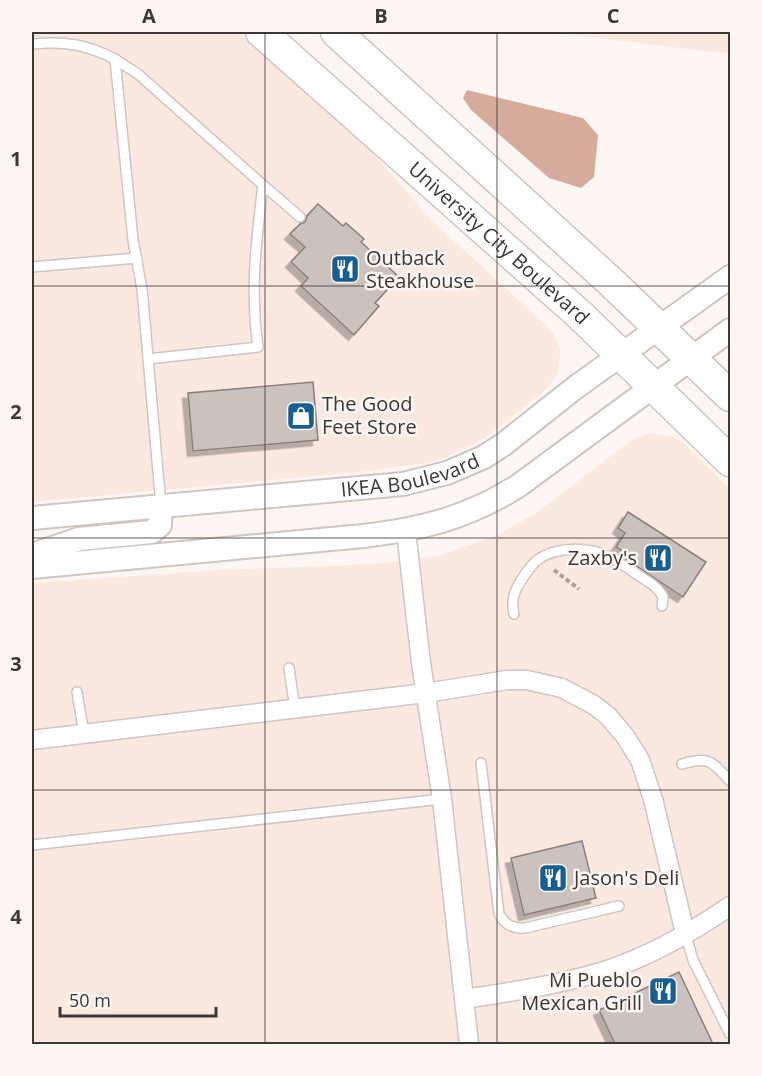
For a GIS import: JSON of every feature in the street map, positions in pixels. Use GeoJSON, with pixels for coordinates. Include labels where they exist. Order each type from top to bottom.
{"type":"FeatureCollection","features":[{"type":"Feature","properties":{"kind":"main road","name":"University City Boulevard"},"geometry":{"type":"LineString","coordinates":[[261,32],[580,315],[730,461]]}},
{"type":"Feature","properties":{"kind":"main road"},"geometry":{"type":"LineString","coordinates":[[336,32],[659,327],[730,396]]}},
{"type":"Feature","properties":{"kind":"street","name":"IKEA Boulevard"},"geometry":{"type":"LineString","coordinates":[[32,518],[403,484],[447,473],[468,465],[504,444],[576,387],[730,277]]}},
{"type":"Feature","properties":{"kind":"street"},"geometry":{"type":"LineString","coordinates":[[32,567],[270,546],[406,531],[468,513],[503,496],[730,330]]}},
{"type":"Feature","properties":{"kind":"street"},"geometry":{"type":"LineString","coordinates":[[32,555],[79,539],[152,532],[160,525],[160,506]]}},
{"type":"Feature","properties":{"kind":"street"},"geometry":{"type":"LineString","coordinates":[[406,531],[442,799],[469,1044]]}},
{"type":"Feature","properties":{"kind":"street"},"geometry":{"type":"LineString","coordinates":[[32,740],[426,693],[489,682],[527,680],[562,688],[594,705],[608,716],[632,746],[648,780],[685,933]]}},
{"type":"Feature","properties":{"kind":"street"},"geometry":{"type":"LineString","coordinates":[[464,999],[596,974],[644,955],[730,906]]}},
{"type":"Feature","properties":{"kind":"lane"},"geometry":{"type":"LineString","coordinates":[[32,44],[79,44],[115,59],[138,74],[300,218]]}},
{"type":"Feature","properties":{"kind":"lane"},"geometry":{"type":"LineString","coordinates":[[115,59],[133,240],[142,289],[160,506]]}},
{"type":"Feature","properties":{"kind":"lane"},"geometry":{"type":"LineString","coordinates":[[148,359],[258,348],[252,291],[263,185]]}},
{"type":"Feature","properties":{"kind":"lane"},"geometry":{"type":"LineString","coordinates":[[32,267],[136,258]]}},
{"type":"Feature","properties":{"kind":"lane"},"geometry":{"type":"LineString","coordinates":[[514,614],[513,598],[516,588],[529,570],[542,558],[570,549],[594,552],[611,558],[657,588],[663,597],[662,606]]}},
{"type":"Feature","properties":{"kind":"lane"},"geometry":{"type":"LineString","coordinates":[[289,668],[296,709]]}},
{"type":"Feature","properties":{"kind":"lane"},"geometry":{"type":"LineString","coordinates":[[77,692],[84,734]]}},
{"type":"Feature","properties":{"kind":"lane"},"geometry":{"type":"LineString","coordinates":[[682,764],[699,759],[708,760],[716,765],[730,781]]}},
{"type":"Feature","properties":{"kind":"lane"},"geometry":{"type":"LineString","coordinates":[[481,763],[499,914],[507,925],[513,928],[525,928],[619,906]]}},
{"type":"Feature","properties":{"kind":"lane"},"geometry":{"type":"LineString","coordinates":[[32,845],[442,799]]}},
{"type":"Feature","properties":{"kind":"lane"},"geometry":{"type":"LineString","coordinates":[[685,933],[693,960],[730,1034]]}},
{"type":"Feature","properties":{"kind":"path"},"geometry":{"type":"LineString","coordinates":[[554,570],[579,589]]}},
{"type":"Feature","properties":{"kind":"shaded area"},"geometry":{"type":"Polygon","coordinates":[[[32,32],[238,32],[370,150],[433,222],[547,326],[554,334],[560,350],[556,377],[543,392],[484,439],[449,456],[427,463],[369,471],[32,502],[32,32]]]}},
{"type":"Feature","properties":{"kind":"shaded area"},"geometry":{"type":"Polygon","coordinates":[[[546,32],[730,32],[730,54],[546,32]]]}},
{"type":"Feature","properties":{"kind":"shaded area"},"geometry":{"type":"Polygon","coordinates":[[[467,90],[583,118],[598,135],[594,177],[581,188],[549,178],[471,110],[463,98],[467,90]]]}},
{"type":"Feature","properties":{"kind":"shaded area"},"geometry":{"type":"Polygon","coordinates":[[[650,433],[671,436],[684,443],[730,489],[730,1044],[32,1044],[32,583],[220,570],[375,564],[438,556],[497,535],[536,513],[633,439],[650,433]]]}},
{"type":"Feature","properties":{"kind":"building","name":"Outback Steakhouse"},"geometry":{"type":"Polygon","coordinates":[[[318,204],[343,226],[346,223],[364,239],[361,242],[399,277],[375,303],[379,306],[354,335],[301,286],[308,278],[291,262],[305,247],[290,234],[305,222],[307,216],[318,204]]]}},
{"type":"Feature","properties":{"kind":"building"},"geometry":{"type":"Polygon","coordinates":[[[313,382],[318,440],[193,451],[188,393],[313,382]]]}},
{"type":"Feature","properties":{"kind":"building"},"geometry":{"type":"Polygon","coordinates":[[[628,512],[706,562],[683,597],[623,557],[626,553],[616,547],[625,533],[618,528],[628,512]]]}},
{"type":"Feature","properties":{"kind":"building","name":"Jason's Deli"},"geometry":{"type":"Polygon","coordinates":[[[582,841],[596,898],[524,915],[511,858],[582,841]]]}},
{"type":"Feature","properties":{"kind":"building","name":"Mi Pueblo Mexican Grill"},"geometry":{"type":"Polygon","coordinates":[[[679,972],[713,1044],[615,1044],[599,1010],[679,972]]]}},
{"type":"Feature","properties":{"kind":"place","name":"Outback Steakhouse"},"geometry":{"type":"Point","coordinates":[345,269]}},
{"type":"Feature","properties":{"kind":"place","name":"The Good Feet Store"},"geometry":{"type":"Point","coordinates":[301,416]}},
{"type":"Feature","properties":{"kind":"place","name":"Zaxby's"},"geometry":{"type":"Point","coordinates":[658,558]}},
{"type":"Feature","properties":{"kind":"place","name":"Jason's Deli"},"geometry":{"type":"Point","coordinates":[553,878]}},
{"type":"Feature","properties":{"kind":"place","name":"Mi Pueblo Mexican Grill"},"geometry":{"type":"Point","coordinates":[663,991]}}]}
